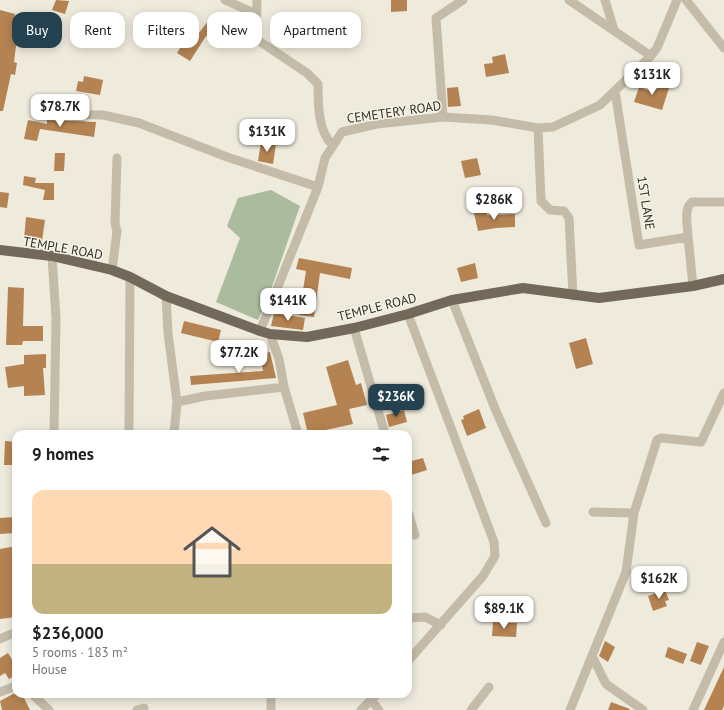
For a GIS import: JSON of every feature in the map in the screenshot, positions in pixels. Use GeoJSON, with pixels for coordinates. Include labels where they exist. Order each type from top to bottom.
{"type":"FeatureCollection","features":[{"type":"Feature","properties":{"kind":"main road","name":"TEMPLE ROAD"},"geometry":{"type":"LineString","coordinates":[[0,250],[52,256],[112,270],[130,277],[166,296],[265,333],[307,337],[354,328],[408,314],[452,300],[522,288],[573,296],[599,298],[694,286],[724,279]]}},
{"type":"Feature","properties":{"kind":"street"},"geometry":{"type":"LineString","coordinates":[[225,0],[252,12]]}},
{"type":"Feature","properties":{"kind":"street"},"geometry":{"type":"LineString","coordinates":[[256,12],[257,0]]}},
{"type":"Feature","properties":{"kind":"street"},"geometry":{"type":"LineString","coordinates":[[443,117],[436,18],[463,0]]}},
{"type":"Feature","properties":{"kind":"street"},"geometry":{"type":"LineString","coordinates":[[569,0],[651,56]]}},
{"type":"Feature","properties":{"kind":"street"},"geometry":{"type":"LineString","coordinates":[[605,0],[614,30]]}},
{"type":"Feature","properties":{"kind":"street","name":"CEMETERY ROAD"},"geometry":{"type":"LineString","coordinates":[[265,333],[318,187],[325,158],[342,132],[377,124],[443,117],[492,120],[538,128],[553,127],[600,105],[651,56],[657,48],[677,0]]}},
{"type":"Feature","properties":{"kind":"street"},"geometry":{"type":"LineString","coordinates":[[686,0],[724,48]]}},
{"type":"Feature","properties":{"kind":"street"},"geometry":{"type":"LineString","coordinates":[[262,43],[306,73],[318,84],[318,107],[325,138],[333,146]]}},
{"type":"Feature","properties":{"kind":"street","name":"1ST LANE"},"geometry":{"type":"LineString","coordinates":[[615,91],[639,245],[688,237]]}},
{"type":"Feature","properties":{"kind":"street"},"geometry":{"type":"LineString","coordinates":[[39,114],[103,115],[139,123],[227,157],[318,187]]}},
{"type":"Feature","properties":{"kind":"street"},"geometry":{"type":"LineString","coordinates":[[538,128],[541,201],[550,210],[564,211],[569,218],[573,296]]}},
{"type":"Feature","properties":{"kind":"street"},"geometry":{"type":"LineString","coordinates":[[112,270],[117,232],[114,223],[117,158]]}},
{"type":"Feature","properties":{"kind":"street"},"geometry":{"type":"LineString","coordinates":[[694,286],[688,237],[687,211],[689,204],[692,202],[724,202]]}},
{"type":"Feature","properties":{"kind":"street"},"geometry":{"type":"LineString","coordinates":[[52,256],[56,319],[54,430]]}},
{"type":"Feature","properties":{"kind":"street"},"geometry":{"type":"LineString","coordinates":[[129,429],[130,277]]}},
{"type":"Feature","properties":{"kind":"street"},"geometry":{"type":"LineString","coordinates":[[166,296],[168,333],[176,402],[174,430]]}},
{"type":"Feature","properties":{"kind":"street"},"geometry":{"type":"LineString","coordinates":[[452,300],[496,411],[546,523]]}},
{"type":"Feature","properties":{"kind":"street"},"geometry":{"type":"LineString","coordinates":[[408,314],[494,542],[495,556],[483,576],[442,625],[412,657]]}},
{"type":"Feature","properties":{"kind":"street"},"geometry":{"type":"LineString","coordinates":[[354,328],[384,430]]}},
{"type":"Feature","properties":{"kind":"street"},"geometry":{"type":"LineString","coordinates":[[265,333],[279,359],[284,387],[297,430]]}},
{"type":"Feature","properties":{"kind":"street"},"geometry":{"type":"LineString","coordinates":[[176,402],[205,396],[284,387]]}},
{"type":"Feature","properties":{"kind":"street"},"geometry":{"type":"LineString","coordinates":[[570,710],[626,572],[634,513],[657,440],[661,438],[701,442],[724,393]]}},
{"type":"Feature","properties":{"kind":"street"},"geometry":{"type":"LineString","coordinates":[[593,512],[634,513]]}},
{"type":"Feature","properties":{"kind":"street"},"geometry":{"type":"LineString","coordinates":[[412,525],[415,535],[412,535]]}},
{"type":"Feature","properties":{"kind":"street"},"geometry":{"type":"LineString","coordinates":[[412,618],[425,617],[442,625]]}},
{"type":"Feature","properties":{"kind":"street"},"geometry":{"type":"LineString","coordinates":[[0,639],[12,634]]}},
{"type":"Feature","properties":{"kind":"street"},"geometry":{"type":"LineString","coordinates":[[693,710],[724,642]]}},
{"type":"Feature","properties":{"kind":"street"},"geometry":{"type":"LineString","coordinates":[[592,656],[606,684],[643,710]]}},
{"type":"Feature","properties":{"kind":"street"},"geometry":{"type":"LineString","coordinates":[[471,710],[489,687]]}},
{"type":"Feature","properties":{"kind":"street"},"geometry":{"type":"LineString","coordinates":[[0,692],[12,688]]}},
{"type":"Feature","properties":{"kind":"street"},"geometry":{"type":"LineString","coordinates":[[36,698],[50,710]]}},
{"type":"Feature","properties":{"kind":"street"},"geometry":{"type":"LineString","coordinates":[[271,698],[271,710]]}},
{"type":"Feature","properties":{"kind":"street"},"geometry":{"type":"LineString","coordinates":[[361,710],[373,698]]}},
{"type":"Feature","properties":{"kind":"street"},"geometry":{"type":"LineString","coordinates":[[374,698],[379,710]]}},
{"type":"Feature","properties":{"kind":"green space"},"geometry":{"type":"Polygon","coordinates":[[[271,190],[300,206],[267,301],[258,320],[216,302],[240,238],[227,226],[238,198],[271,190]]]}},
{"type":"Feature","properties":{"kind":"building"},"geometry":{"type":"Polygon","coordinates":[[[56,0],[69,1],[65,14],[52,10],[56,0]]]}},
{"type":"Feature","properties":{"kind":"building"},"geometry":{"type":"Polygon","coordinates":[[[391,0],[407,0],[407,11],[391,12],[391,0]]]}},
{"type":"Feature","properties":{"kind":"building"},"geometry":{"type":"Polygon","coordinates":[[[0,10],[12,13],[12,48],[16,48],[14,62],[17,63],[15,75],[11,74],[3,111],[0,111],[0,10]]]}},
{"type":"Feature","properties":{"kind":"building"},"geometry":{"type":"Polygon","coordinates":[[[207,22],[207,37],[206,36],[199,47],[199,33],[207,22]]]}},
{"type":"Feature","properties":{"kind":"building"},"geometry":{"type":"Polygon","coordinates":[[[180,48],[198,48],[190,61],[177,53],[180,48]]]}},
{"type":"Feature","properties":{"kind":"building"},"geometry":{"type":"Polygon","coordinates":[[[505,54],[509,73],[486,77],[484,64],[493,63],[492,57],[505,54]]]}},
{"type":"Feature","properties":{"kind":"building"},"geometry":{"type":"Polygon","coordinates":[[[84,76],[103,80],[100,95],[76,91],[78,81],[83,82],[84,76]]]}},
{"type":"Feature","properties":{"kind":"building"},"geometry":{"type":"Polygon","coordinates":[[[650,82],[669,88],[662,110],[634,102],[639,87],[648,90],[650,82]]]}},
{"type":"Feature","properties":{"kind":"building"},"geometry":{"type":"Polygon","coordinates":[[[458,87],[461,106],[448,107],[447,88],[458,87]]]}},
{"type":"Feature","properties":{"kind":"building"},"geometry":{"type":"Polygon","coordinates":[[[28,120],[47,124],[47,120],[96,122],[94,137],[40,129],[37,141],[24,139],[28,120]]]}},
{"type":"Feature","properties":{"kind":"building"},"geometry":{"type":"Polygon","coordinates":[[[261,142],[276,144],[273,164],[258,161],[261,142]]]}},
{"type":"Feature","properties":{"kind":"building"},"geometry":{"type":"Polygon","coordinates":[[[55,153],[65,153],[64,171],[54,171],[55,153]]]}},
{"type":"Feature","properties":{"kind":"building"},"geometry":{"type":"Polygon","coordinates":[[[477,158],[481,175],[465,178],[461,161],[477,158]]]}},
{"type":"Feature","properties":{"kind":"building"},"geometry":{"type":"Polygon","coordinates":[[[24,176],[36,178],[35,183],[54,183],[54,200],[43,200],[45,190],[23,185],[24,176]]]}},
{"type":"Feature","properties":{"kind":"building"},"geometry":{"type":"Polygon","coordinates":[[[0,192],[9,193],[7,208],[0,207],[0,192]]]}},
{"type":"Feature","properties":{"kind":"building"},"geometry":{"type":"Polygon","coordinates":[[[486,211],[487,215],[515,214],[515,227],[478,231],[474,213],[486,211]]]}},
{"type":"Feature","properties":{"kind":"building"},"geometry":{"type":"Polygon","coordinates":[[[26,217],[45,220],[42,241],[24,239],[26,217]]]}},
{"type":"Feature","properties":{"kind":"building"},"geometry":{"type":"Polygon","coordinates":[[[299,258],[352,268],[350,279],[320,273],[314,317],[299,315],[306,271],[296,269],[299,258]]]}},
{"type":"Feature","properties":{"kind":"building"},"geometry":{"type":"Polygon","coordinates":[[[475,263],[478,278],[461,282],[457,268],[475,263]]]}},
{"type":"Feature","properties":{"kind":"building"},"geometry":{"type":"Polygon","coordinates":[[[8,287],[24,288],[23,326],[43,326],[43,341],[23,341],[22,345],[6,345],[8,287]]]}},
{"type":"Feature","properties":{"kind":"building"},"geometry":{"type":"Polygon","coordinates":[[[274,313],[305,318],[303,330],[271,326],[274,313]]]}},
{"type":"Feature","properties":{"kind":"building"},"geometry":{"type":"Polygon","coordinates":[[[184,321],[221,330],[218,342],[181,333],[184,321]]]}},
{"type":"Feature","properties":{"kind":"building"},"geometry":{"type":"Polygon","coordinates":[[[586,338],[593,364],[576,369],[569,343],[586,338]]]}},
{"type":"Feature","properties":{"kind":"building"},"geometry":{"type":"Polygon","coordinates":[[[270,352],[276,378],[191,385],[190,376],[263,371],[260,354],[270,352]]]}},
{"type":"Feature","properties":{"kind":"building"},"geometry":{"type":"Polygon","coordinates":[[[46,354],[46,368],[43,368],[45,395],[24,396],[24,386],[8,388],[5,367],[24,364],[24,355],[46,354]]]}},
{"type":"Feature","properties":{"kind":"building"},"geometry":{"type":"Polygon","coordinates":[[[348,360],[356,385],[361,383],[367,405],[349,409],[353,424],[326,430],[307,430],[303,413],[337,405],[326,367],[348,360]]]}},
{"type":"Feature","properties":{"kind":"building"},"geometry":{"type":"Polygon","coordinates":[[[479,409],[486,428],[467,436],[461,420],[464,419],[463,416],[479,409]]]}},
{"type":"Feature","properties":{"kind":"building"},"geometry":{"type":"Polygon","coordinates":[[[404,410],[407,422],[389,427],[386,415],[404,410]]]}},
{"type":"Feature","properties":{"kind":"building"},"geometry":{"type":"Polygon","coordinates":[[[5,441],[12,442],[12,465],[4,465],[5,441]]]}},
{"type":"Feature","properties":{"kind":"building"},"geometry":{"type":"Polygon","coordinates":[[[423,458],[427,470],[412,475],[412,461],[423,458]]]}},
{"type":"Feature","properties":{"kind":"building"},"geometry":{"type":"Polygon","coordinates":[[[12,517],[12,533],[0,534],[0,518],[12,517]]]}},
{"type":"Feature","properties":{"kind":"building"},"geometry":{"type":"Polygon","coordinates":[[[12,547],[12,618],[0,619],[0,549],[12,547]]]}},
{"type":"Feature","properties":{"kind":"building"},"geometry":{"type":"Polygon","coordinates":[[[650,567],[663,569],[660,587],[648,586],[650,567]]]}},
{"type":"Feature","properties":{"kind":"building"},"geometry":{"type":"Polygon","coordinates":[[[665,590],[669,600],[665,601],[667,606],[653,611],[648,596],[665,590]]]}},
{"type":"Feature","properties":{"kind":"building"},"geometry":{"type":"Polygon","coordinates":[[[493,622],[517,623],[516,637],[492,636],[493,622]]]}},
{"type":"Feature","properties":{"kind":"building"},"geometry":{"type":"Polygon","coordinates":[[[605,641],[615,647],[608,662],[599,656],[605,641]]]}},
{"type":"Feature","properties":{"kind":"building"},"geometry":{"type":"Polygon","coordinates":[[[697,642],[709,646],[701,665],[690,661],[697,642]]]}},
{"type":"Feature","properties":{"kind":"building"},"geometry":{"type":"Polygon","coordinates":[[[668,647],[687,654],[683,664],[665,657],[668,647]]]}},
{"type":"Feature","properties":{"kind":"building"},"geometry":{"type":"Polygon","coordinates":[[[8,653],[12,660],[12,677],[9,679],[5,673],[0,676],[0,658],[8,653]]]}},
{"type":"Feature","properties":{"kind":"building"},"geometry":{"type":"Polygon","coordinates":[[[724,667],[724,706],[722,710],[704,710],[724,667]]]}},
{"type":"Feature","properties":{"kind":"building"},"geometry":{"type":"Polygon","coordinates":[[[12,695],[12,698],[24,698],[30,710],[2,710],[0,701],[12,695]]]}},
{"type":"Feature","properties":{"kind":"building"},"geometry":{"type":"Polygon","coordinates":[[[611,702],[630,709],[608,710],[611,702]]]}}]}
